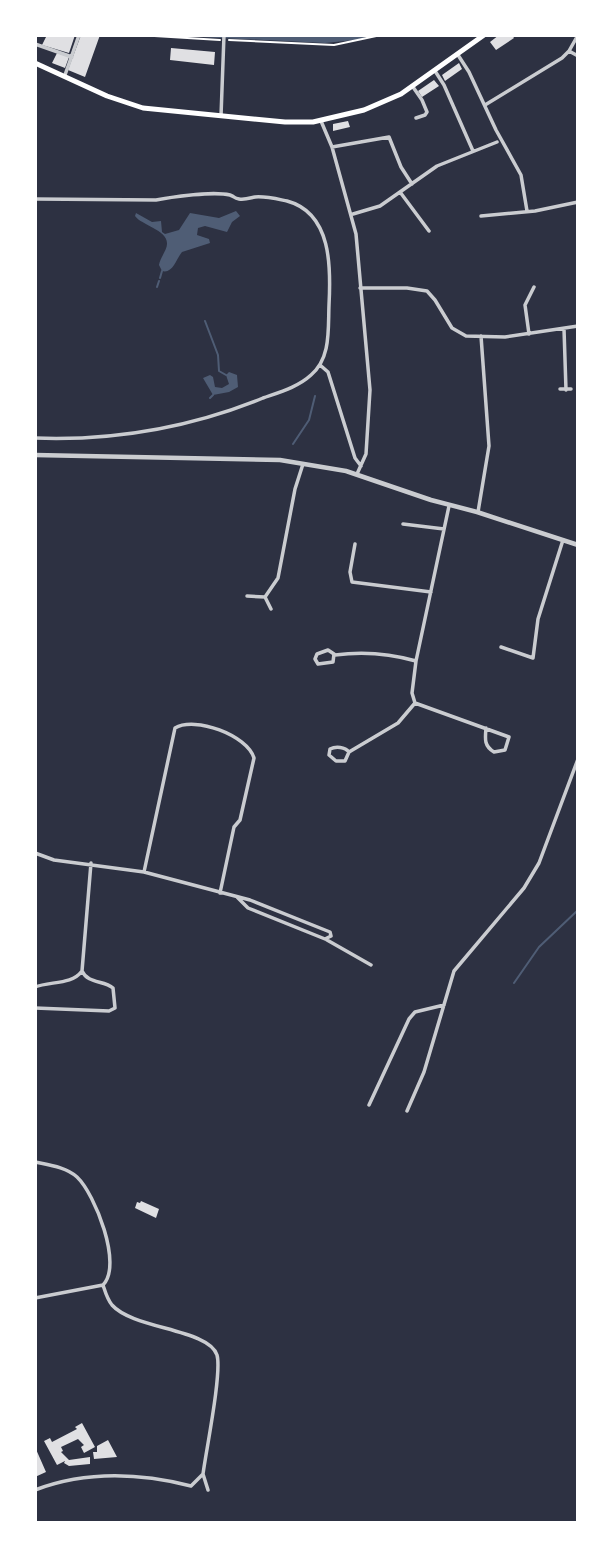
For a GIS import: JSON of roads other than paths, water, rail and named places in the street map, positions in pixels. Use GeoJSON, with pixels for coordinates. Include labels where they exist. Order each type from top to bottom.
{"type":"FeatureCollection","features":[{"type":"Feature","properties":{"kind":"main road"},"geometry":{"type":"LineString","coordinates":[[35,63],[107,96],[143,108],[285,122],[321,121],[364,110],[413,87],[484,35]]}},
{"type":"Feature","properties":{"kind":"street"},"geometry":{"type":"LineString","coordinates":[[65,75],[79,35]]}},
{"type":"Feature","properties":{"kind":"street"},"geometry":{"type":"LineString","coordinates":[[221,116],[224,35]]}},
{"type":"Feature","properties":{"kind":"street"},"geometry":{"type":"LineString","coordinates":[[485,105],[569,51],[578,35]]}},
{"type":"Feature","properties":{"kind":"street"},"geometry":{"type":"LineString","coordinates":[[35,44],[72,57]]}},
{"type":"Feature","properties":{"kind":"street"},"geometry":{"type":"LineString","coordinates":[[569,51],[578,56]]}},
{"type":"Feature","properties":{"kind":"street"},"geometry":{"type":"LineString","coordinates":[[458,55],[485,105],[500,142],[521,175],[527,211]]}},
{"type":"Feature","properties":{"kind":"street"},"geometry":{"type":"LineString","coordinates":[[435,71],[444,85],[473,151]]}},
{"type":"Feature","properties":{"kind":"street"},"geometry":{"type":"LineString","coordinates":[[413,87],[427,112],[415,118]]}},
{"type":"Feature","properties":{"kind":"street"},"geometry":{"type":"LineString","coordinates":[[321,121],[332,148],[356,234],[370,390],[366,454],[356,474]]}},
{"type":"Feature","properties":{"kind":"street"},"geometry":{"type":"LineString","coordinates":[[332,148],[389,137],[401,167],[412,184]]}},
{"type":"Feature","properties":{"kind":"street"},"geometry":{"type":"LineString","coordinates":[[352,214],[380,206],[437,166],[500,142]]}},
{"type":"Feature","properties":{"kind":"street"},"geometry":{"type":"LineString","coordinates":[[400,192],[429,231]]}},
{"type":"Feature","properties":{"kind":"street"},"geometry":{"type":"LineString","coordinates":[[35,438],[121,435],[179,426],[243,407],[294,386],[314,373],[326,351],[330,284],[327,245],[317,223],[297,205],[265,197],[241,200],[228,195],[174,196],[156,200],[37,199]]}},
{"type":"Feature","properties":{"kind":"street"},"geometry":{"type":"LineString","coordinates":[[481,216],[578,202]]}},
{"type":"Feature","properties":{"kind":"street"},"geometry":{"type":"LineString","coordinates":[[528,334],[524,305],[534,287]]}},
{"type":"Feature","properties":{"kind":"street"},"geometry":{"type":"LineString","coordinates":[[360,288],[407,288],[427,291],[459,334],[528,334],[578,326]]}},
{"type":"Feature","properties":{"kind":"street"},"geometry":{"type":"LineString","coordinates":[[560,389],[569,389],[564,329]]}},
{"type":"Feature","properties":{"kind":"street"},"geometry":{"type":"LineString","coordinates":[[477,512],[489,446],[481,336]]}},
{"type":"Feature","properties":{"kind":"street"},"geometry":{"type":"LineString","coordinates":[[320,365],[328,372],[355,458],[361,466]]}},
{"type":"Feature","properties":{"kind":"street"},"geometry":{"type":"LineString","coordinates":[[35,456],[304,462],[356,474],[370,481],[578,545]]}},
{"type":"Feature","properties":{"kind":"street"},"geometry":{"type":"LineString","coordinates":[[265,597],[278,578],[295,489],[304,462]]}},
{"type":"Feature","properties":{"kind":"street"},"geometry":{"type":"LineString","coordinates":[[349,752],[334,747],[330,749],[329,755],[331,759],[342,762],[347,759],[349,752],[405,718],[415,703],[412,684],[449,506]]}},
{"type":"Feature","properties":{"kind":"street"},"geometry":{"type":"LineString","coordinates":[[403,524],[444,529]]}},
{"type":"Feature","properties":{"kind":"street"},"geometry":{"type":"LineString","coordinates":[[501,647],[533,657],[538,620],[563,540]]}},
{"type":"Feature","properties":{"kind":"street"},"geometry":{"type":"LineString","coordinates":[[355,544],[350,572],[351,584],[430,592]]}},
{"type":"Feature","properties":{"kind":"street"},"geometry":{"type":"LineString","coordinates":[[247,596],[265,597]]}},
{"type":"Feature","properties":{"kind":"street"},"geometry":{"type":"LineString","coordinates":[[265,597],[271,608]]}},
{"type":"Feature","properties":{"kind":"street"},"geometry":{"type":"LineString","coordinates":[[331,650],[335,655],[330,663],[316,662],[316,656],[320,653],[331,650]]}},
{"type":"Feature","properties":{"kind":"street"},"geometry":{"type":"LineString","coordinates":[[335,655],[379,653],[416,661]]}},
{"type":"Feature","properties":{"kind":"street"},"geometry":{"type":"LineString","coordinates":[[415,703],[509,737],[505,750],[494,752],[488,748],[485,742],[486,729]]}},
{"type":"Feature","properties":{"kind":"street"},"geometry":{"type":"LineString","coordinates":[[144,872],[175,728],[192,725],[217,729],[242,741],[251,750],[254,762],[240,821],[234,827],[220,893]]}},
{"type":"Feature","properties":{"kind":"street"},"geometry":{"type":"LineString","coordinates":[[407,1111],[424,1072],[454,971],[511,905],[532,876],[578,759]]}},
{"type":"Feature","properties":{"kind":"street"},"geometry":{"type":"LineString","coordinates":[[35,853],[54,860],[144,872],[250,900],[330,932],[331,936],[325,939]]}},
{"type":"Feature","properties":{"kind":"street"},"geometry":{"type":"LineString","coordinates":[[35,987],[69,980],[82,971],[91,863]]}},
{"type":"Feature","properties":{"kind":"street"},"geometry":{"type":"LineString","coordinates":[[237,897],[248,908],[325,939],[371,965]]}},
{"type":"Feature","properties":{"kind":"street"},"geometry":{"type":"LineString","coordinates":[[35,1008],[109,1011],[115,1008],[113,988],[109,984],[89,979],[82,971]]}},
{"type":"Feature","properties":{"kind":"street"},"geometry":{"type":"LineString","coordinates":[[369,1105],[409,1018],[415,1012],[444,1005]]}},
{"type":"Feature","properties":{"kind":"street"},"geometry":{"type":"LineString","coordinates":[[35,1162],[75,1175],[88,1192],[103,1223],[110,1268],[108,1280],[103,1285],[35,1298]]}},
{"type":"Feature","properties":{"kind":"street"},"geometry":{"type":"LineString","coordinates":[[103,1285],[111,1305],[124,1314],[150,1325],[205,1341],[213,1347],[219,1366],[203,1474],[208,1490]]}},
{"type":"Feature","properties":{"kind":"street"},"geometry":{"type":"LineString","coordinates":[[35,1490],[68,1480],[108,1476],[143,1476],[191,1486],[203,1474]]}},
{"type":"Feature","properties":{"kind":"water"},"geometry":{"type":"Polygon","coordinates":[[[160,35],[375,35],[325,43],[160,35]]]}},
{"type":"Feature","properties":{"kind":"water"},"geometry":{"type":"Polygon","coordinates":[[[236,211],[240,216],[232,222],[227,232],[205,226],[198,228],[197,235],[209,239],[210,243],[182,252],[172,268],[166,271],[162,271],[159,265],[167,246],[166,239],[159,231],[135,216],[136,213],[152,222],[161,221],[162,232],[165,234],[179,230],[190,213],[219,218],[236,211]]]}},
{"type":"Feature","properties":{"kind":"water"},"geometry":{"type":"Polygon","coordinates":[[[229,372],[237,375],[238,387],[213,395],[203,378],[210,375],[215,387],[222,388],[229,384],[226,375],[229,372]]]}},
{"type":"Feature","properties":{"kind":"waterway"},"geometry":{"type":"LineString","coordinates":[[160,278],[162,271]]}},
{"type":"Feature","properties":{"kind":"waterway"},"geometry":{"type":"LineString","coordinates":[[157,287],[159,281]]}},
{"type":"Feature","properties":{"kind":"waterway"},"geometry":{"type":"LineString","coordinates":[[205,321],[218,355],[219,371],[226,375]]}},
{"type":"Feature","properties":{"kind":"waterway"},"geometry":{"type":"LineString","coordinates":[[210,398],[213,395]]}},
{"type":"Feature","properties":{"kind":"waterway"},"geometry":{"type":"LineString","coordinates":[[293,444],[309,420],[315,396]]}},
{"type":"Feature","properties":{"kind":"waterway"},"geometry":{"type":"LineString","coordinates":[[514,983],[539,947],[578,910]]}}]}
